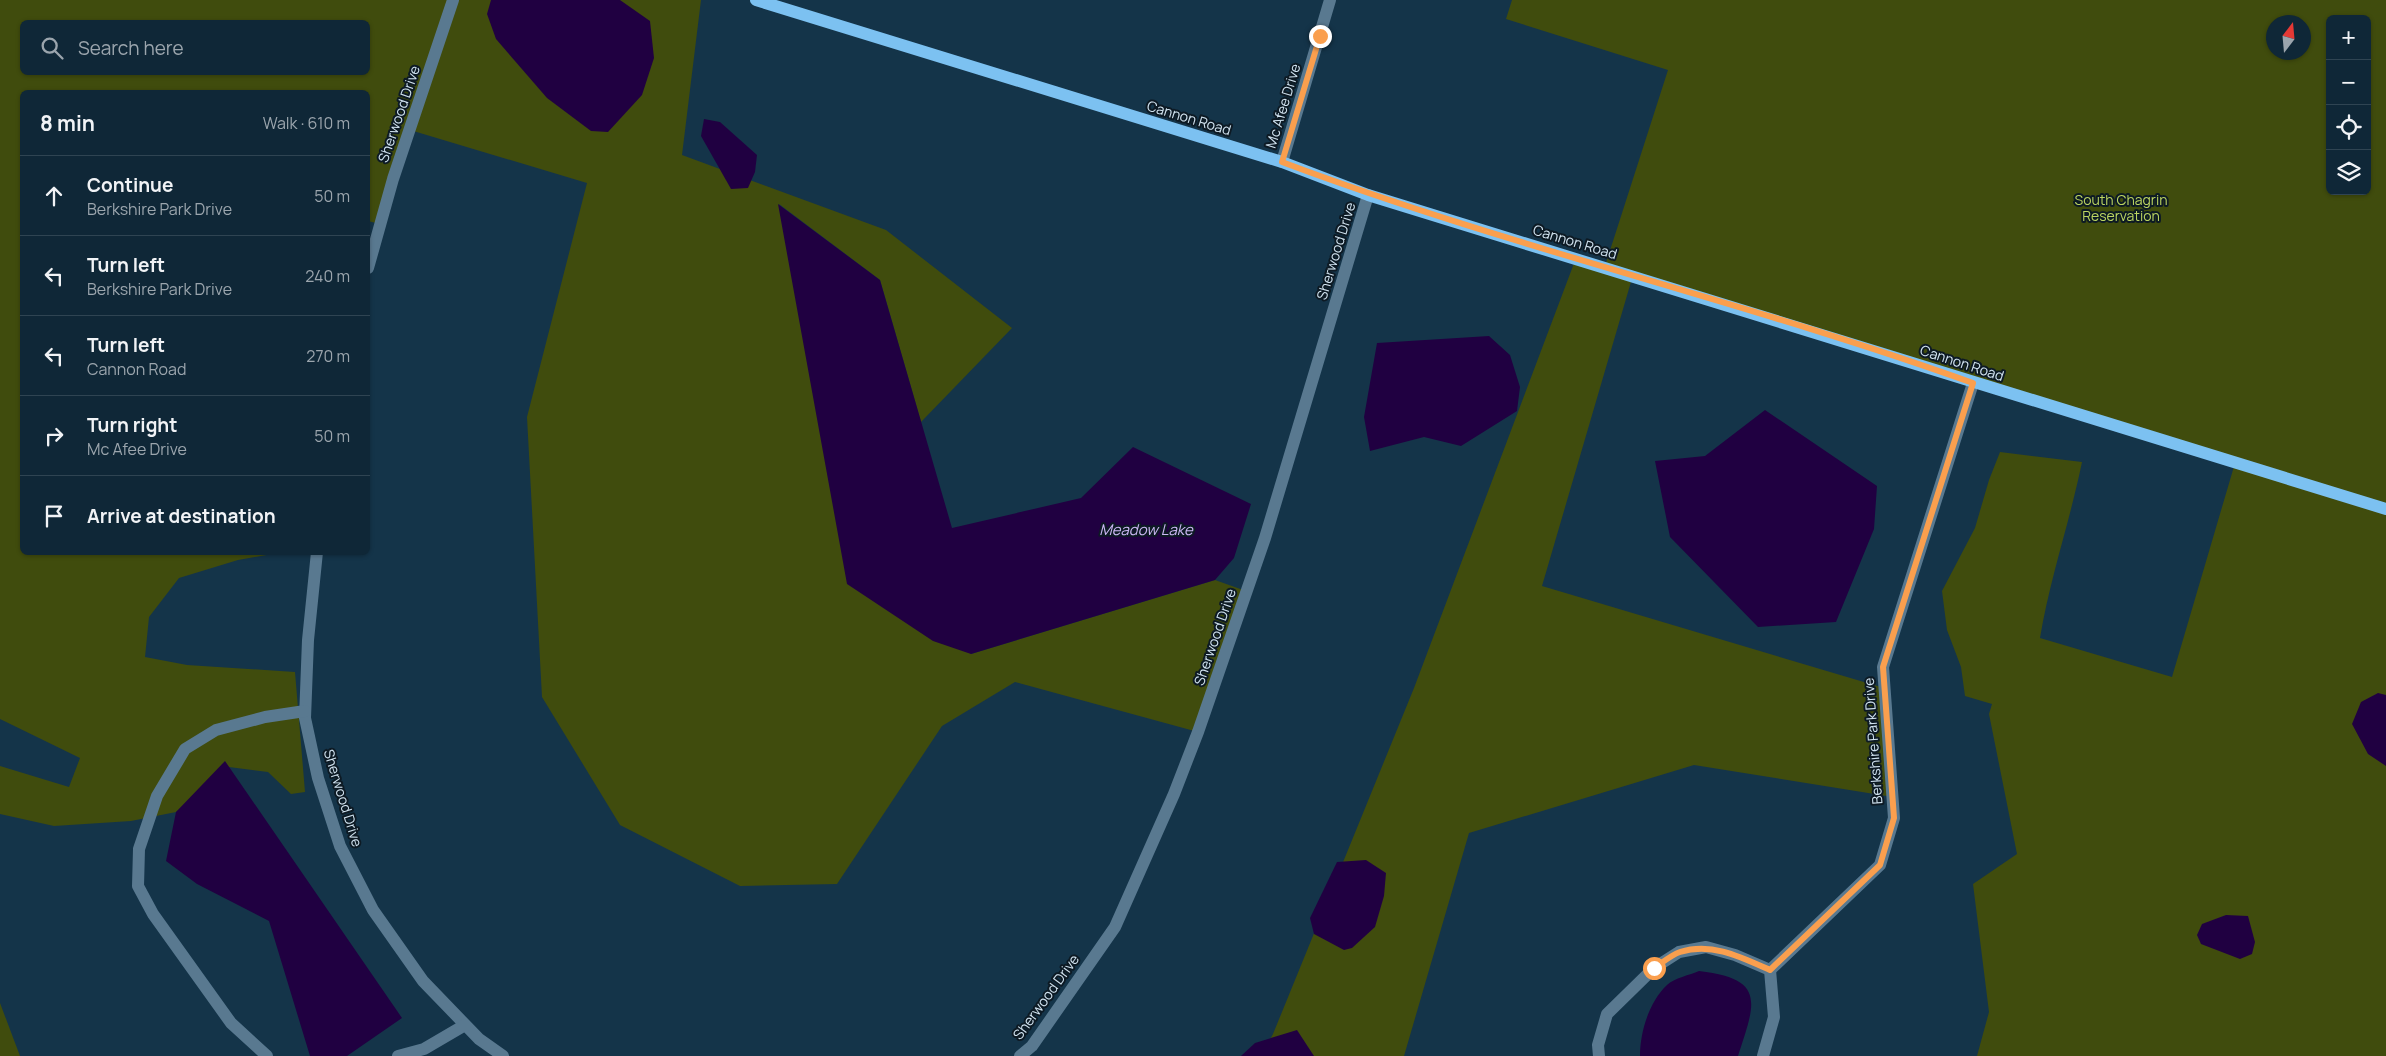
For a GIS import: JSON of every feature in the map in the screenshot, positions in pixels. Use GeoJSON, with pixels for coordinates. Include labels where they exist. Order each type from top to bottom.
{"type":"FeatureCollection","features":[{"type":"Feature","properties":{"kind":"main road","name":"Cannon Road"},"geometry":{"type":"LineString","coordinates":[[756,0],[1282,162],[1368,195],[2386,509]]}},
{"type":"Feature","properties":{"kind":"street","name":"Sherwood Drive"},"geometry":{"type":"LineString","coordinates":[[370,261],[393,179],[453,0]]}},
{"type":"Feature","properties":{"kind":"street","name":"Mc Afee Drive"},"geometry":{"type":"LineString","coordinates":[[1282,162],[1330,0]]}},
{"type":"Feature","properties":{"kind":"street","name":"Sherwood Drive"},"geometry":{"type":"LineString","coordinates":[[1020,1056],[1032,1046],[1115,928],[1160,830],[1198,732],[1265,538],[1368,195]]}},
{"type":"Feature","properties":{"kind":"street","name":"Berkshire Park Drive"},"geometry":{"type":"LineString","coordinates":[[1770,970],[1880,865],[1894,818],[1883,667],[1973,383]]}},
{"type":"Feature","properties":{"kind":"street","name":"Sherwood Drive"},"geometry":{"type":"LineString","coordinates":[[317,555],[308,640],[305,711],[318,778],[340,846],[373,910],[423,981],[465,1025],[503,1056]]}},
{"type":"Feature","properties":{"kind":"street"},"geometry":{"type":"LineString","coordinates":[[268,1056],[231,1024],[153,914],[138,886],[139,849],[157,796],[185,749],[216,730],[264,717],[305,711]]}},
{"type":"Feature","properties":{"kind":"street"},"geometry":{"type":"LineString","coordinates":[[1599,1056],[1598,1045],[1607,1014],[1654,968],[1679,952],[1706,947],[1735,955],[1770,970],[1774,1016],[1763,1056]]}},
{"type":"Feature","properties":{"kind":"street"},"geometry":{"type":"LineString","coordinates":[[398,1056],[424,1049],[465,1025]]}},
{"type":"Feature","properties":{"kind":"green space"},"geometry":{"type":"Polygon","coordinates":[[[0,0],[701,0],[682,155],[886,230],[1012,328],[921,422],[880,280],[779,204],[971,654],[1215,580],[1246,591],[1198,732],[1015,682],[942,726],[837,884],[740,886],[620,825],[542,697],[527,417],[587,183],[410,130],[380,224],[370,222],[370,90],[20,90],[20,555],[267,555],[238,560],[179,578],[149,617],[145,657],[187,665],[295,672],[305,792],[291,794],[268,772],[229,767],[176,812],[131,821],[54,826],[0,814],[0,766],[69,787],[80,758],[0,719],[0,0]]]}},
{"type":"Feature","properties":{"kind":"green space","name":"South Chagrin Reservation"},"geometry":{"type":"Polygon","coordinates":[[[1512,0],[2386,0],[2386,1056],[1977,1056],[1989,1012],[1973,884],[2017,854],[1989,714],[1992,704],[1965,696],[1961,667],[1947,630],[1942,591],[1975,528],[1989,480],[2000,452],[2082,462],[2049,593],[2040,638],[2172,677],[2235,463],[1605,266],[1668,70],[1506,19],[1512,0]]]}},
{"type":"Feature","properties":{"kind":"green space"},"geometry":{"type":"Polygon","coordinates":[[[1576,258],[1633,275],[1542,586],[1884,688],[1893,797],[1694,765],[1469,833],[1404,1056],[1261,1056],[1273,1034],[1414,688],[1576,258]]]}},
{"type":"Feature","properties":{"kind":"green space"},"geometry":{"type":"Polygon","coordinates":[[[0,1003],[20,1056],[0,1056],[0,1003]]]}},
{"type":"Feature","properties":{"kind":"water"},"geometry":{"type":"Polygon","coordinates":[[[491,0],[620,0],[650,21],[654,58],[642,95],[608,132],[591,131],[547,98],[496,39],[487,14],[491,0]]]}},
{"type":"Feature","properties":{"kind":"water"},"geometry":{"type":"Polygon","coordinates":[[[704,119],[720,122],[757,155],[755,172],[748,188],[731,189],[701,136],[704,119]]]}},
{"type":"Feature","properties":{"kind":"water","name":"Meadow Lake"},"geometry":{"type":"Polygon","coordinates":[[[778,204],[880,280],[952,528],[1081,498],[1133,447],[1251,504],[1234,558],[1215,580],[971,654],[933,641],[847,584],[778,204]]]}},
{"type":"Feature","properties":{"kind":"water"},"geometry":{"type":"Polygon","coordinates":[[[1489,336],[1510,355],[1520,387],[1517,411],[1461,446],[1424,437],[1370,451],[1364,417],[1377,343],[1489,336]]]}},
{"type":"Feature","properties":{"kind":"water"},"geometry":{"type":"Polygon","coordinates":[[[1765,410],[1877,486],[1874,529],[1836,622],[1758,627],[1670,537],[1655,461],[1705,456],[1765,410]]]}},
{"type":"Feature","properties":{"kind":"water"},"geometry":{"type":"Polygon","coordinates":[[[2378,693],[2386,695],[2386,766],[2368,754],[2352,724],[2361,702],[2378,693]]]}},
{"type":"Feature","properties":{"kind":"water"},"geometry":{"type":"Polygon","coordinates":[[[225,761],[402,1018],[347,1056],[310,1056],[269,921],[197,884],[166,861],[176,812],[225,761]]]}},
{"type":"Feature","properties":{"kind":"water"},"geometry":{"type":"Polygon","coordinates":[[[1366,860],[1386,873],[1384,896],[1375,927],[1352,948],[1344,950],[1314,934],[1310,918],[1337,862],[1366,860]]]}},
{"type":"Feature","properties":{"kind":"water"},"geometry":{"type":"Polygon","coordinates":[[[2226,915],[2248,916],[2255,942],[2252,954],[2240,959],[2201,944],[2197,935],[2202,924],[2226,915]]]}},
{"type":"Feature","properties":{"kind":"water"},"geometry":{"type":"Polygon","coordinates":[[[1699,971],[1736,980],[1746,987],[1750,997],[1751,1008],[1738,1056],[1640,1056],[1644,1027],[1655,1000],[1667,985],[1674,980],[1699,971]]]}},
{"type":"Feature","properties":{"kind":"water"},"geometry":{"type":"Polygon","coordinates":[[[1297,1030],[1314,1056],[1241,1056],[1255,1043],[1297,1030]]]}},
{"type":"Feature","properties":{"kind":"route"},"geometry":{"type":"LineString","coordinates":[[1320,36],[1282,162],[1368,195],[1671,287],[1973,383],[1883,667],[1894,818],[1880,865],[1770,970],[1735,955],[1706,947],[1679,952],[1654,968]]}}]}
